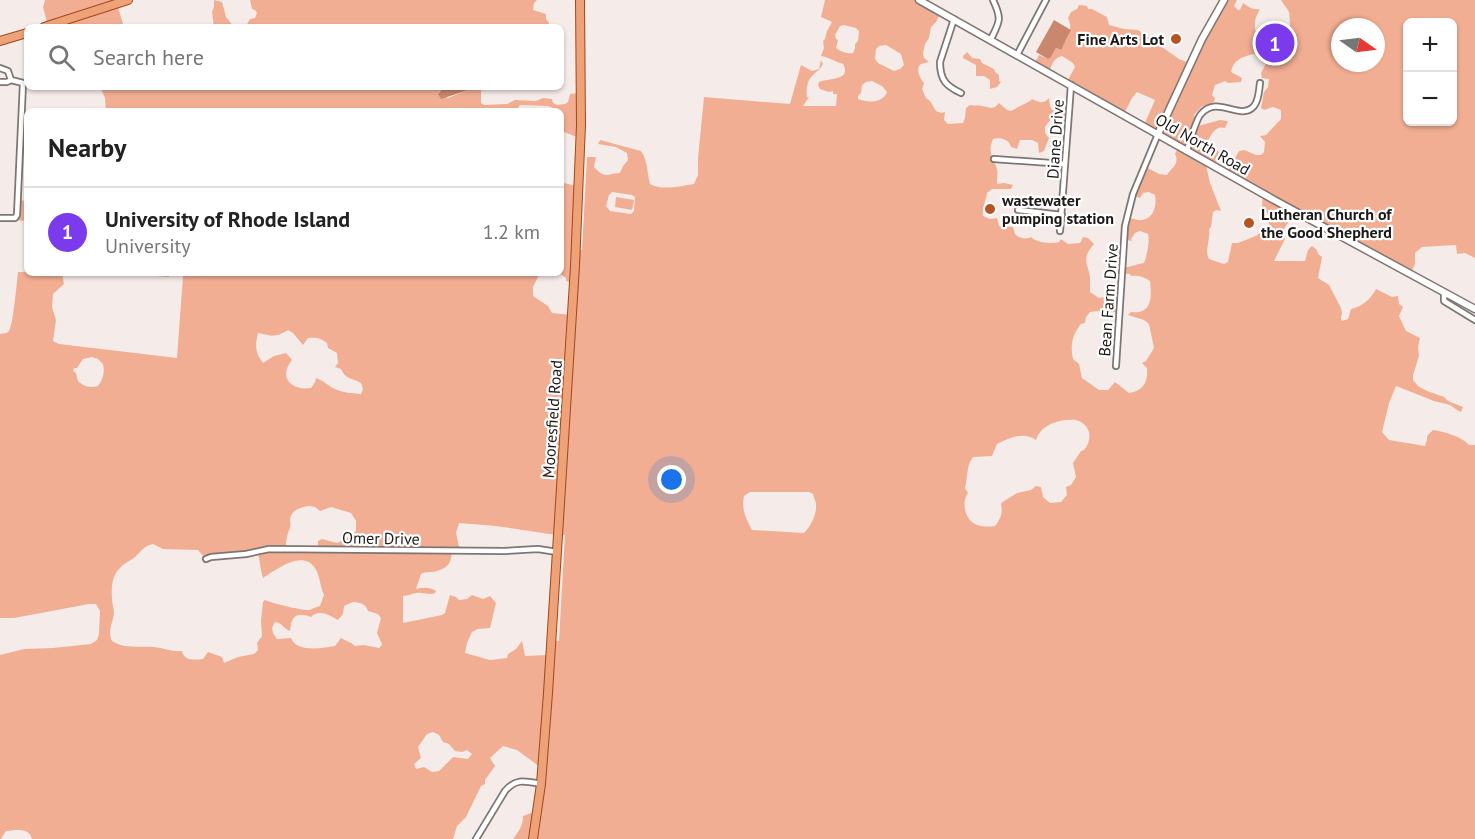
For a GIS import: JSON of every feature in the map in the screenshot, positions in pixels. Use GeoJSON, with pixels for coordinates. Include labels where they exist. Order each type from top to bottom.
{"type":"FeatureCollection","features":[{"type":"Feature","properties":{"kind":"main road"},"geometry":{"type":"LineString","coordinates":[[54,24],[128,0]]}},
{"type":"Feature","properties":{"kind":"main road","name":"Mooresfield Road"},"geometry":{"type":"LineString","coordinates":[[533,839],[541,784],[567,376],[573,316],[581,89],[580,0]]}},
{"type":"Feature","properties":{"kind":"main road"},"geometry":{"type":"LineString","coordinates":[[0,41],[24,34]]}},
{"type":"Feature","properties":{"kind":"street","name":"Old North Road"},"geometry":{"type":"LineString","coordinates":[[919,0],[1475,309]]}},
{"type":"Feature","properties":{"kind":"street"},"geometry":{"type":"LineString","coordinates":[[991,39],[999,23],[999,15],[993,0]]}},
{"type":"Feature","properties":{"kind":"street"},"geometry":{"type":"LineString","coordinates":[[1017,55],[1046,0]]}},
{"type":"Feature","properties":{"kind":"street"},"geometry":{"type":"LineString","coordinates":[[1158,134],[1206,32],[1224,0]]}},
{"type":"Feature","properties":{"kind":"street"},"geometry":{"type":"LineString","coordinates":[[954,19],[940,62],[940,69],[945,83],[961,93]]}},
{"type":"Feature","properties":{"kind":"street"},"geometry":{"type":"LineString","coordinates":[[0,68],[8,71],[11,80]]}},
{"type":"Feature","properties":{"kind":"street"},"geometry":{"type":"LineString","coordinates":[[0,82],[11,80],[22,83],[17,215],[15,218],[0,218]]}},
{"type":"Feature","properties":{"kind":"street"},"geometry":{"type":"LineString","coordinates":[[1187,150],[1201,114],[1218,106],[1239,112],[1246,111],[1253,107],[1260,83]]}},
{"type":"Feature","properties":{"kind":"street","name":"Diane Drive"},"geometry":{"type":"LineString","coordinates":[[1060,231],[1071,85]]}},
{"type":"Feature","properties":{"kind":"street","name":"Bean Farm Drive"},"geometry":{"type":"LineString","coordinates":[[1116,366],[1125,226],[1133,194],[1158,134]]}},
{"type":"Feature","properties":{"kind":"street"},"geometry":{"type":"LineString","coordinates":[[994,159],[1065,164]]}},
{"type":"Feature","properties":{"kind":"street"},"geometry":{"type":"LineString","coordinates":[[1018,210],[1062,214]]}},
{"type":"Feature","properties":{"kind":"street"},"geometry":{"type":"LineString","coordinates":[[1444,292],[1444,301],[1475,320]]}},
{"type":"Feature","properties":{"kind":"street","name":"Omer Drive"},"geometry":{"type":"LineString","coordinates":[[206,559],[268,549],[504,551],[538,549],[557,552]]}},
{"type":"Feature","properties":{"kind":"street"},"geometry":{"type":"LineString","coordinates":[[476,839],[511,784],[522,781],[541,784]]}},
{"type":"Feature","properties":{"kind":"shaded area"},"geometry":{"type":"Polygon","coordinates":[[[45,0],[128,0],[117,4],[123,24],[47,24],[43,7],[45,0]]]}},
{"type":"Feature","properties":{"kind":"shaded area"},"geometry":{"type":"Polygon","coordinates":[[[214,0],[222,2],[226,17],[231,24],[214,24],[212,12],[214,0]]]}},
{"type":"Feature","properties":{"kind":"shaded area"},"geometry":{"type":"Polygon","coordinates":[[[250,0],[537,0],[533,10],[546,14],[549,23],[247,24],[250,19],[255,18],[257,13],[252,9],[250,0]]]}},
{"type":"Feature","properties":{"kind":"shaded area"},"geometry":{"type":"Polygon","coordinates":[[[825,0],[920,0],[941,12],[931,27],[925,44],[924,58],[929,62],[921,64],[918,71],[924,83],[922,89],[926,98],[936,111],[945,112],[944,120],[948,124],[963,123],[966,108],[970,105],[992,108],[999,103],[1011,111],[1032,99],[1043,102],[1049,98],[1052,110],[1068,113],[1068,119],[1051,119],[1045,127],[1045,133],[1049,138],[1044,151],[1039,153],[1038,143],[1032,140],[1020,140],[1017,149],[1011,147],[1004,139],[993,139],[991,151],[997,169],[997,184],[1013,185],[1011,189],[992,189],[987,193],[983,216],[990,219],[997,218],[999,226],[1013,227],[1018,237],[1031,237],[1048,243],[1059,242],[1061,239],[1068,244],[1080,243],[1083,237],[1088,238],[1094,244],[1086,258],[1090,292],[1099,298],[1118,297],[1118,313],[1106,310],[1090,312],[1085,323],[1081,324],[1074,336],[1073,359],[1079,364],[1082,378],[1099,390],[1108,390],[1115,382],[1129,393],[1134,392],[1142,388],[1146,382],[1147,368],[1142,363],[1146,361],[1154,348],[1149,324],[1128,315],[1147,308],[1151,293],[1150,281],[1121,273],[1121,267],[1144,263],[1149,237],[1148,234],[1140,231],[1135,233],[1132,241],[1123,239],[1127,218],[1146,219],[1155,207],[1155,195],[1149,192],[1143,193],[1140,198],[1132,195],[1144,166],[1159,174],[1167,175],[1176,163],[1175,154],[1179,146],[1144,125],[1155,100],[1137,92],[1124,114],[1067,82],[1075,67],[1062,56],[1055,60],[1049,72],[1034,64],[1039,55],[1048,59],[1056,48],[1060,50],[1069,34],[1068,18],[1071,12],[1079,5],[1087,6],[1088,9],[1107,17],[1109,25],[1138,30],[1179,59],[1190,63],[1223,0],[1237,0],[1234,6],[1238,10],[1243,3],[1253,9],[1260,9],[1255,21],[1256,32],[1260,38],[1272,43],[1285,38],[1289,31],[1289,12],[1281,0],[1475,0],[1475,258],[1465,253],[1457,254],[1456,245],[1422,247],[1415,253],[1415,264],[1411,273],[1296,212],[1285,227],[1283,232],[1285,239],[1274,261],[1305,261],[1308,250],[1312,246],[1317,250],[1322,257],[1318,278],[1329,285],[1341,308],[1342,321],[1348,319],[1351,309],[1366,302],[1376,289],[1392,297],[1398,296],[1399,304],[1403,307],[1399,316],[1406,331],[1420,338],[1419,356],[1413,380],[1427,391],[1463,407],[1461,412],[1450,405],[1396,386],[1382,432],[1389,440],[1425,446],[1427,436],[1433,430],[1448,433],[1469,445],[1475,445],[1475,839],[513,839],[520,828],[523,816],[534,812],[540,767],[517,750],[503,746],[490,758],[495,766],[485,780],[485,784],[481,786],[466,817],[457,826],[453,839],[32,839],[25,831],[18,830],[6,831],[0,839],[0,655],[24,649],[91,644],[97,640],[99,634],[100,611],[96,604],[89,604],[14,618],[0,618],[0,334],[9,331],[18,272],[24,272],[24,276],[63,276],[64,284],[53,294],[52,307],[56,320],[53,341],[59,344],[177,358],[183,276],[538,276],[533,287],[533,296],[548,306],[552,313],[572,315],[575,283],[566,281],[563,276],[564,183],[579,187],[578,250],[582,250],[587,157],[596,157],[594,167],[606,175],[620,173],[628,160],[627,153],[616,147],[598,144],[600,140],[641,151],[650,184],[666,188],[694,184],[698,175],[704,97],[790,104],[801,65],[812,71],[819,69],[821,60],[822,66],[809,80],[807,97],[809,97],[803,106],[836,106],[837,94],[820,89],[818,85],[819,82],[842,76],[845,69],[843,64],[821,56],[824,48],[823,41],[832,22],[821,17],[825,0]],[[840,26],[835,35],[838,40],[836,48],[853,53],[859,31],[856,28],[840,26]],[[886,45],[876,49],[875,59],[878,63],[894,71],[904,65],[901,54],[886,45]],[[1253,54],[1236,62],[1231,72],[1242,78],[1241,82],[1228,83],[1225,81],[1215,85],[1212,95],[1215,98],[1214,102],[1201,107],[1194,115],[1198,126],[1220,120],[1228,121],[1225,128],[1216,129],[1212,133],[1208,141],[1213,149],[1222,152],[1215,165],[1205,161],[1210,183],[1221,211],[1213,212],[1209,229],[1208,256],[1209,259],[1224,264],[1228,262],[1232,243],[1258,235],[1261,228],[1263,232],[1267,232],[1270,218],[1262,206],[1263,194],[1227,172],[1239,151],[1244,150],[1261,155],[1264,152],[1265,142],[1260,136],[1266,135],[1281,119],[1281,110],[1273,107],[1264,110],[1261,108],[1269,79],[1262,78],[1261,73],[1269,58],[1253,54]],[[872,81],[862,85],[858,99],[871,101],[885,96],[887,92],[882,86],[872,81]],[[612,192],[606,206],[610,211],[631,214],[634,211],[635,197],[632,195],[612,192]],[[288,330],[276,335],[258,333],[257,352],[263,363],[274,356],[286,353],[292,360],[286,372],[289,382],[293,385],[311,388],[316,378],[332,388],[361,394],[363,389],[361,383],[347,377],[341,369],[335,367],[338,363],[337,353],[328,348],[325,341],[308,338],[303,345],[288,330]],[[92,357],[83,359],[73,371],[78,381],[87,386],[98,386],[103,376],[103,364],[92,357]],[[1078,420],[1051,424],[1040,432],[1036,440],[1027,436],[1011,438],[997,444],[992,456],[973,457],[969,464],[965,488],[968,493],[965,505],[972,522],[987,527],[995,526],[1001,515],[1001,503],[1017,493],[1031,490],[1036,486],[1041,487],[1043,497],[1050,503],[1061,502],[1067,495],[1066,487],[1071,485],[1076,477],[1073,463],[1087,446],[1089,438],[1086,427],[1078,420]],[[750,492],[744,496],[743,505],[752,530],[804,533],[816,512],[813,494],[809,492],[750,492]],[[315,507],[300,508],[291,516],[286,547],[318,549],[318,541],[322,539],[337,543],[356,531],[356,521],[351,513],[331,507],[320,511],[315,507]],[[459,523],[456,533],[460,551],[452,551],[450,562],[444,568],[421,574],[416,589],[429,588],[436,591],[435,593],[403,596],[403,623],[442,615],[445,613],[450,595],[459,600],[467,599],[472,595],[483,599],[490,596],[496,603],[490,628],[472,632],[465,653],[490,660],[507,658],[508,654],[522,641],[525,656],[548,655],[548,640],[559,641],[565,535],[459,523]],[[153,544],[145,547],[115,574],[112,595],[114,613],[110,634],[112,641],[117,644],[182,651],[185,657],[193,660],[203,659],[208,652],[222,657],[224,663],[254,654],[258,650],[257,643],[262,636],[261,621],[265,600],[310,610],[320,606],[324,595],[315,568],[303,560],[282,566],[263,578],[257,550],[205,558],[198,550],[163,549],[153,544]],[[353,602],[344,606],[343,614],[338,620],[321,613],[311,617],[298,615],[293,619],[290,631],[275,622],[272,628],[273,633],[277,639],[291,638],[294,643],[304,648],[335,646],[341,638],[355,646],[379,648],[382,644],[377,633],[381,618],[378,614],[368,611],[362,604],[353,602]],[[433,732],[427,734],[418,747],[421,758],[414,764],[416,769],[424,767],[432,772],[439,771],[453,757],[468,759],[472,754],[467,750],[455,751],[433,732]]]}},
{"type":"Feature","properties":{"kind":"shaded area"},"geometry":{"type":"Polygon","coordinates":[[[1054,20],[1071,30],[1061,50],[1056,48],[1048,59],[1036,52],[1054,20]]]}},
{"type":"Feature","properties":{"kind":"shaded area"},"geometry":{"type":"Polygon","coordinates":[[[967,52],[972,58],[980,59],[982,63],[994,69],[1001,82],[997,87],[990,89],[990,80],[984,76],[976,76],[976,65],[963,58],[967,52]]]}},
{"type":"Feature","properties":{"kind":"shaded area"},"geometry":{"type":"Polygon","coordinates":[[[441,90],[438,93],[448,98],[468,90],[481,90],[481,103],[484,105],[507,104],[515,100],[536,101],[543,98],[552,99],[557,105],[565,104],[570,94],[578,93],[581,136],[564,132],[564,108],[548,106],[520,105],[518,108],[106,108],[102,91],[441,90]]]}},
{"type":"Feature","properties":{"kind":"shaded area"},"geometry":{"type":"Polygon","coordinates":[[[441,90],[468,90],[441,99],[438,94],[441,90]]]}},
{"type":"Feature","properties":{"kind":"shaded area"},"geometry":{"type":"Polygon","coordinates":[[[616,197],[634,200],[632,210],[615,207],[616,197]]]}},
{"type":"Feature","properties":{"kind":"shaded area"},"geometry":{"type":"Polygon","coordinates":[[[17,200],[24,201],[24,221],[13,220],[17,200]]]}},
{"type":"Feature","properties":{"kind":"place","name":"Fine Arts Lot"},"geometry":{"type":"Point","coordinates":[1176,39]}},
{"type":"Feature","properties":{"kind":"place","name":"University of Rhode Island"},"geometry":{"type":"Point","coordinates":[1275,43]}},
{"type":"Feature","properties":{"kind":"place","name":"wastewater pumping station"},"geometry":{"type":"Point","coordinates":[990,209]}},
{"type":"Feature","properties":{"kind":"place","name":"Lutheran Church of the Good Shepherd"},"geometry":{"type":"Point","coordinates":[1249,223]}}]}
